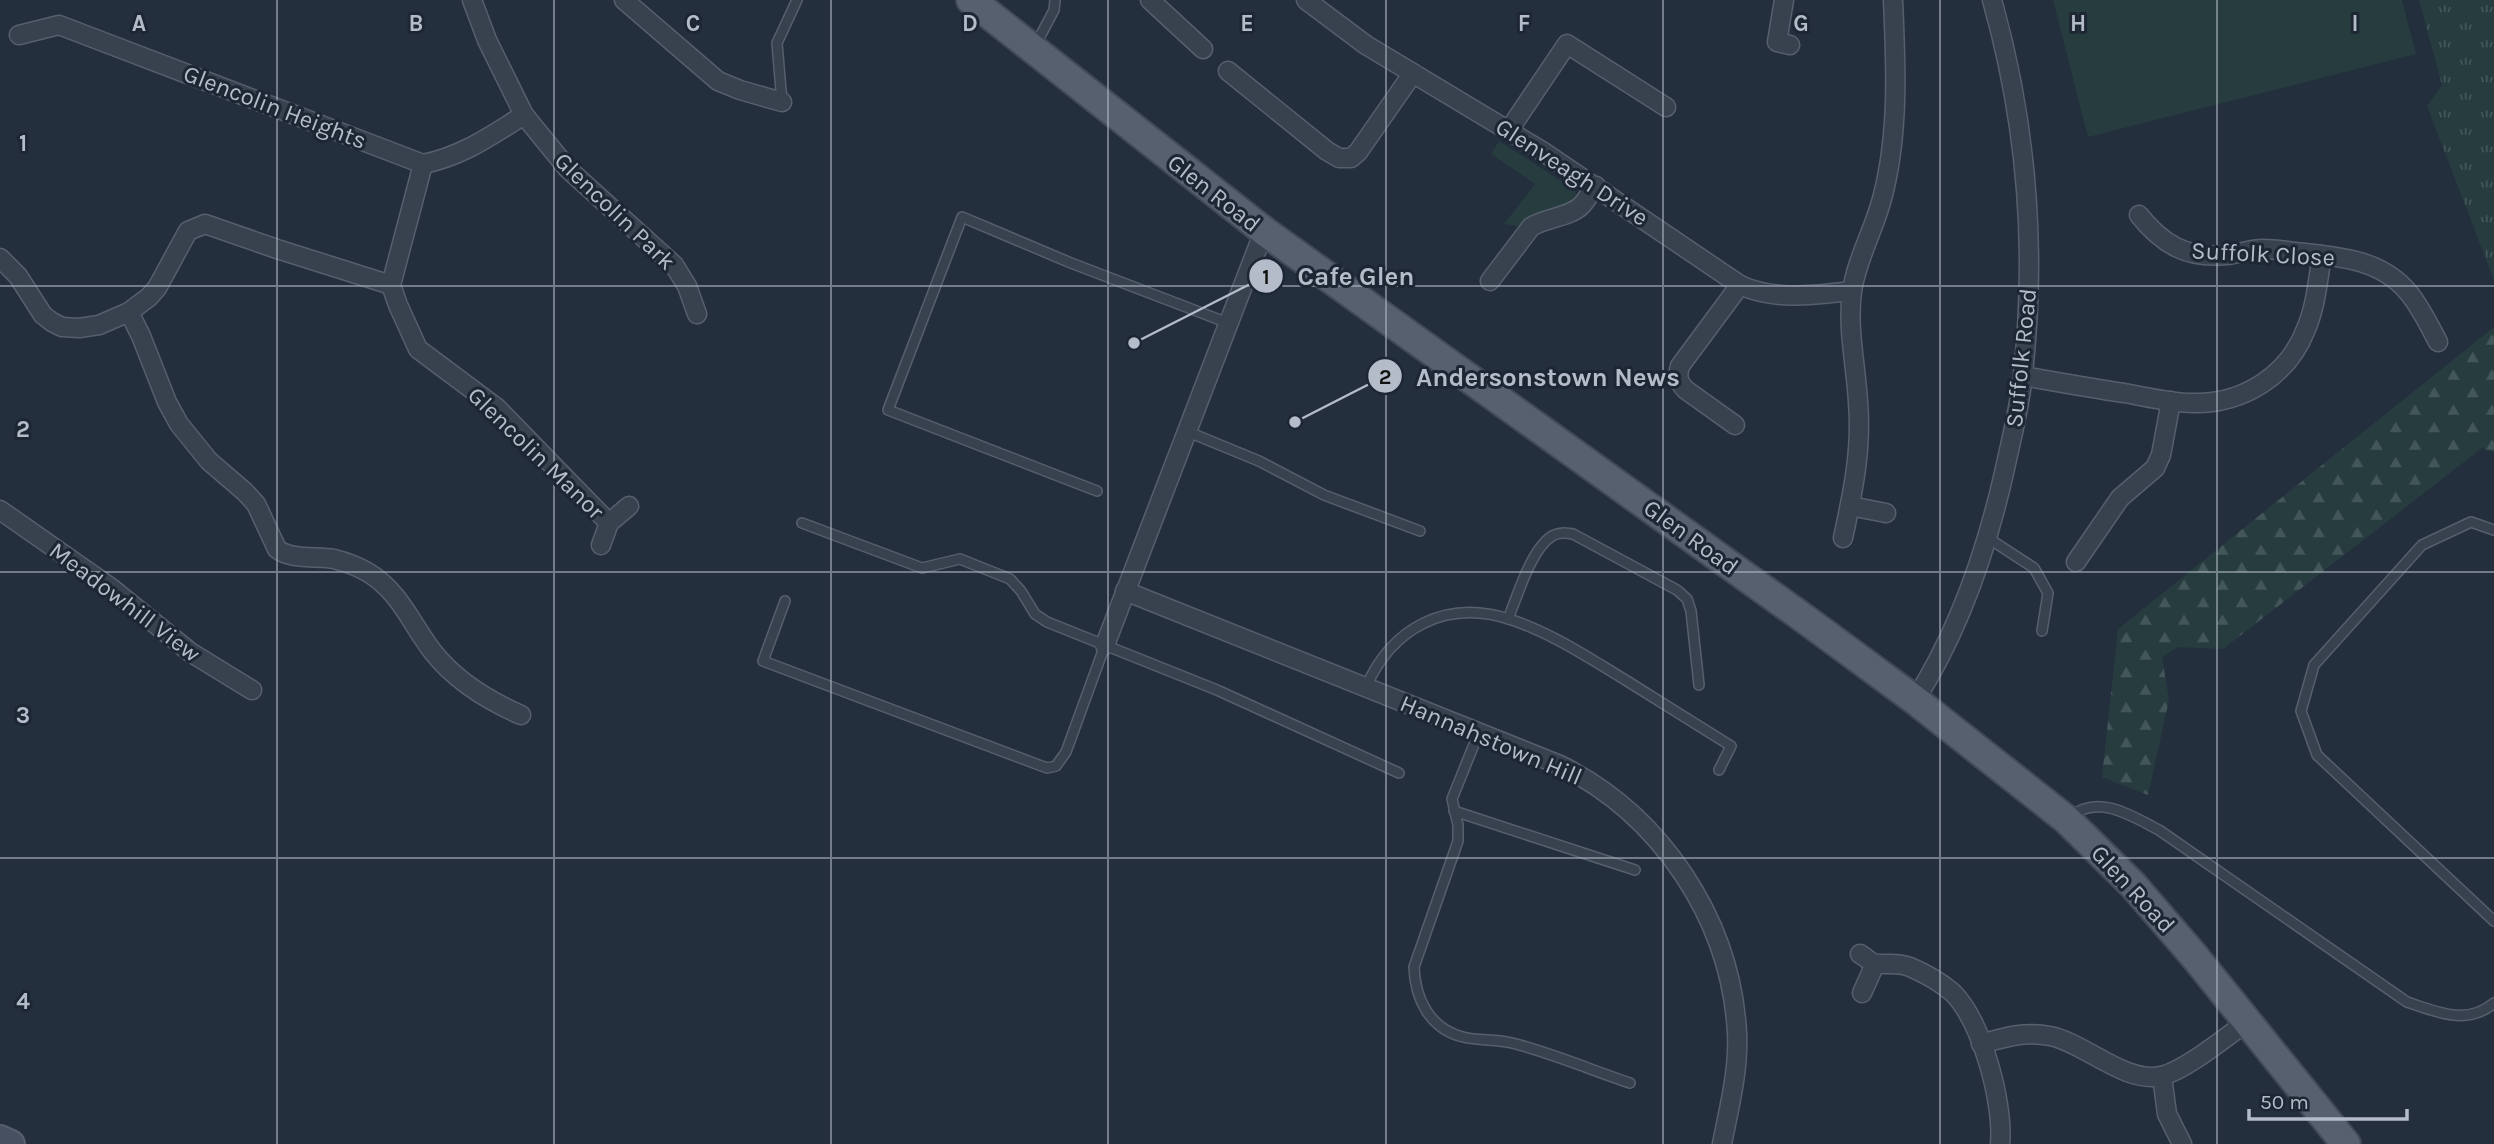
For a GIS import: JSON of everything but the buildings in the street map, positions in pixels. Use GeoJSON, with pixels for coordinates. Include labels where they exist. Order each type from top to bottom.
{"type":"FeatureCollection","features":[{"type":"Feature","properties":{"kind":"main road","name":"Glen Road"},"geometry":{"type":"LineString","coordinates":[[971,0],[1264,232],[1915,700],[2067,820],[2133,885],[2248,1021],[2346,1144]]}},
{"type":"Feature","properties":{"kind":"main road"},"geometry":{"type":"LineString","coordinates":[[0,1139],[11,1144]]}},
{"type":"Feature","properties":{"kind":"street","name":"Glencolin Park"},"geometry":{"type":"LineString","coordinates":[[471,0],[487,40],[524,115],[568,169],[674,265],[687,286],[697,314]]}},
{"type":"Feature","properties":{"kind":"street"},"geometry":{"type":"LineString","coordinates":[[624,0],[718,81],[782,102]]}},
{"type":"Feature","properties":{"kind":"street"},"geometry":{"type":"LineString","coordinates":[[1150,0],[1203,49]]}},
{"type":"Feature","properties":{"kind":"street","name":"Glenveagh Drive"},"geometry":{"type":"LineString","coordinates":[[1306,0],[1344,30],[1510,130],[1740,285],[1766,293],[1793,295],[1852,291]]}},
{"type":"Feature","properties":{"kind":"street"},"geometry":{"type":"LineString","coordinates":[[1784,0],[1777,41],[1790,45]]}},
{"type":"Feature","properties":{"kind":"street"},"geometry":{"type":"LineString","coordinates":[[1843,538],[1858,462],[1859,436],[1852,355],[1852,291],[1883,196],[1890,161],[1896,75],[1893,0]]}},
{"type":"Feature","properties":{"kind":"street","name":"Suffolk Road"},"geometry":{"type":"LineString","coordinates":[[1915,700],[1935,667],[1956,622],[1988,538],[2023,376],[2030,254],[2029,198],[2011,76],[1992,0]]}},
{"type":"Feature","properties":{"kind":"street","name":"Glencolin Heights"},"geometry":{"type":"LineString","coordinates":[[19,35],[59,25],[423,164]]}},
{"type":"Feature","properties":{"kind":"street"},"geometry":{"type":"LineString","coordinates":[[1510,130],[1567,44],[1666,107]]}},
{"type":"Feature","properties":{"kind":"street"},"geometry":{"type":"LineString","coordinates":[[1228,71],[1339,158],[1351,158],[1358,152],[1413,73]]}},
{"type":"Feature","properties":{"kind":"street"},"geometry":{"type":"LineString","coordinates":[[0,258],[18,276],[43,315],[62,327],[99,325],[141,304],[157,288],[188,232],[205,224],[277,250],[391,285],[423,164],[448,159],[470,149],[524,115]]}},
{"type":"Feature","properties":{"kind":"street"},"geometry":{"type":"LineString","coordinates":[[1490,281],[1531,227],[1581,206],[1595,186]]}},
{"type":"Feature","properties":{"kind":"street","name":"Suffolk Close"},"geometry":{"type":"LineString","coordinates":[[2139,215],[2153,233],[2171,246],[2190,252],[2228,256],[2263,249],[2358,260],[2381,271],[2409,292],[2438,342]]}},
{"type":"Feature","properties":{"kind":"street"},"geometry":{"type":"LineString","coordinates":[[1105,645],[1264,232]]}},
{"type":"Feature","properties":{"kind":"street"},"geometry":{"type":"LineString","coordinates":[[2023,376],[2193,403],[2232,398],[2250,392],[2286,363],[2298,346],[2307,327],[2322,255]]}},
{"type":"Feature","properties":{"kind":"street","name":"Glencolin Manor"},"geometry":{"type":"LineString","coordinates":[[391,285],[418,349],[497,408],[609,523]]}},
{"type":"Feature","properties":{"kind":"street"},"geometry":{"type":"LineString","coordinates":[[1735,425],[1686,390],[1678,376],[1680,366],[1740,285]]}},
{"type":"Feature","properties":{"kind":"street"},"geometry":{"type":"LineString","coordinates":[[129,312],[179,424],[209,461],[256,504],[277,549],[283,554],[336,560],[355,566],[378,579],[393,593],[433,652],[452,671],[481,693],[521,715]]}},
{"type":"Feature","properties":{"kind":"street"},"geometry":{"type":"LineString","coordinates":[[2076,562],[2120,498],[2155,468],[2161,455],[2171,401]]}},
{"type":"Feature","properties":{"kind":"street"},"geometry":{"type":"LineString","coordinates":[[601,545],[609,523],[629,506]]}},
{"type":"Feature","properties":{"kind":"street"},"geometry":{"type":"LineString","coordinates":[[1850,506],[1886,513]]}},
{"type":"Feature","properties":{"kind":"street","name":"Meadowhill View"},"geometry":{"type":"LineString","coordinates":[[0,510],[110,587],[190,652],[251,690]]}},
{"type":"Feature","properties":{"kind":"street","name":"Hannahstown Hill"},"geometry":{"type":"LineString","coordinates":[[1125,591],[1479,732],[1579,775],[1628,809],[1672,859],[1702,903],[1729,979],[1737,1034],[1734,1080],[1722,1144]]}},
{"type":"Feature","properties":{"kind":"street"},"geometry":{"type":"LineString","coordinates":[[1862,993],[1867,959],[1910,967],[1952,993],[1967,1011],[1981,1044],[2000,1107],[2000,1144]]}},
{"type":"Feature","properties":{"kind":"street"},"geometry":{"type":"LineString","coordinates":[[1981,1044],[2010,1036],[2032,1034],[2053,1037],[2131,1073],[2162,1076],[2206,1051],[2248,1021]]}},
{"type":"Feature","properties":{"kind":"street"},"geometry":{"type":"LineString","coordinates":[[2162,1076],[2167,1114],[2182,1144]]}},
{"type":"Feature","properties":{"kind":"lane"},"geometry":{"type":"LineString","coordinates":[[782,102],[777,43],[797,0]]}},
{"type":"Feature","properties":{"kind":"lane"},"geometry":{"type":"LineString","coordinates":[[1033,50],[1054,10],[1055,0]]}},
{"type":"Feature","properties":{"kind":"lane"},"geometry":{"type":"LineString","coordinates":[[1097,491],[888,410],[962,217],[1071,263],[1228,323]]}},
{"type":"Feature","properties":{"kind":"lane"},"geometry":{"type":"LineString","coordinates":[[1186,431],[1259,461],[1324,495],[1420,531]]}},
{"type":"Feature","properties":{"kind":"lane"},"geometry":{"type":"LineString","coordinates":[[2494,530],[2471,522],[2422,545],[2314,665],[2301,711],[2317,755],[2494,921]]}},
{"type":"Feature","properties":{"kind":"lane"},"geometry":{"type":"LineString","coordinates":[[802,523],[922,568],[960,559],[1010,579],[1035,614],[1047,622],[1217,690],[1399,772]]}},
{"type":"Feature","properties":{"kind":"lane"},"geometry":{"type":"LineString","coordinates":[[1508,619],[1528,572],[1545,542],[1554,535],[1573,534],[1677,590],[1687,599],[1691,611],[1699,685]]}},
{"type":"Feature","properties":{"kind":"lane"},"geometry":{"type":"LineString","coordinates":[[1988,538],[2034,568],[2039,576],[2048,593],[2042,631]]}},
{"type":"Feature","properties":{"kind":"lane"},"geometry":{"type":"LineString","coordinates":[[785,601],[763,661],[1048,768],[1056,766],[1066,752],[1105,645]]}},
{"type":"Feature","properties":{"kind":"lane"},"geometry":{"type":"LineString","coordinates":[[1366,687],[1382,656],[1403,635],[1422,623],[1441,616],[1464,614],[1508,619],[1569,645],[1731,746],[1719,770]]}},
{"type":"Feature","properties":{"kind":"lane"},"geometry":{"type":"LineString","coordinates":[[1479,732],[1452,799],[1458,825],[1458,841],[1414,967],[1420,1002],[1431,1017],[1446,1030],[1463,1037],[1511,1043],[1630,1083]]}},
{"type":"Feature","properties":{"kind":"lane"},"geometry":{"type":"LineString","coordinates":[[2067,820],[2082,808],[2117,808],[2159,830],[2407,1002],[2450,1017],[2484,1012],[2494,1003]]}},
{"type":"Feature","properties":{"kind":"lane"},"geometry":{"type":"LineString","coordinates":[[1454,811],[1634,870]]}},
{"type":"Feature","properties":{"kind":"green space"},"geometry":{"type":"Polygon","coordinates":[[[2053,0],[2402,0],[2416,54],[2088,137],[2053,0]]]}},
{"type":"Feature","properties":{"kind":"green space"},"geometry":{"type":"Polygon","coordinates":[[[2419,0],[2494,0],[2494,280],[2427,106],[2442,85],[2419,0]]]}},
{"type":"Feature","properties":{"kind":"green space"},"geometry":{"type":"Polygon","coordinates":[[[1499,141],[1574,189],[1576,195],[1572,202],[1518,226],[1504,224],[1535,184],[1491,154],[1499,141]]]}},
{"type":"Feature","properties":{"kind":"green space"},"geometry":{"type":"Polygon","coordinates":[[[2494,327],[2494,453],[2482,448],[2223,649],[2178,647],[2162,657],[2169,700],[2148,795],[2102,777],[2118,629],[2494,327]]]}},
{"type":"Feature","properties":{"kind":"place","name":"Cafe Glen"},"geometry":{"type":"Point","coordinates":[1134,343]}},
{"type":"Feature","properties":{"kind":"place","name":"Andersonstown News"},"geometry":{"type":"Point","coordinates":[1295,422]}}]}
